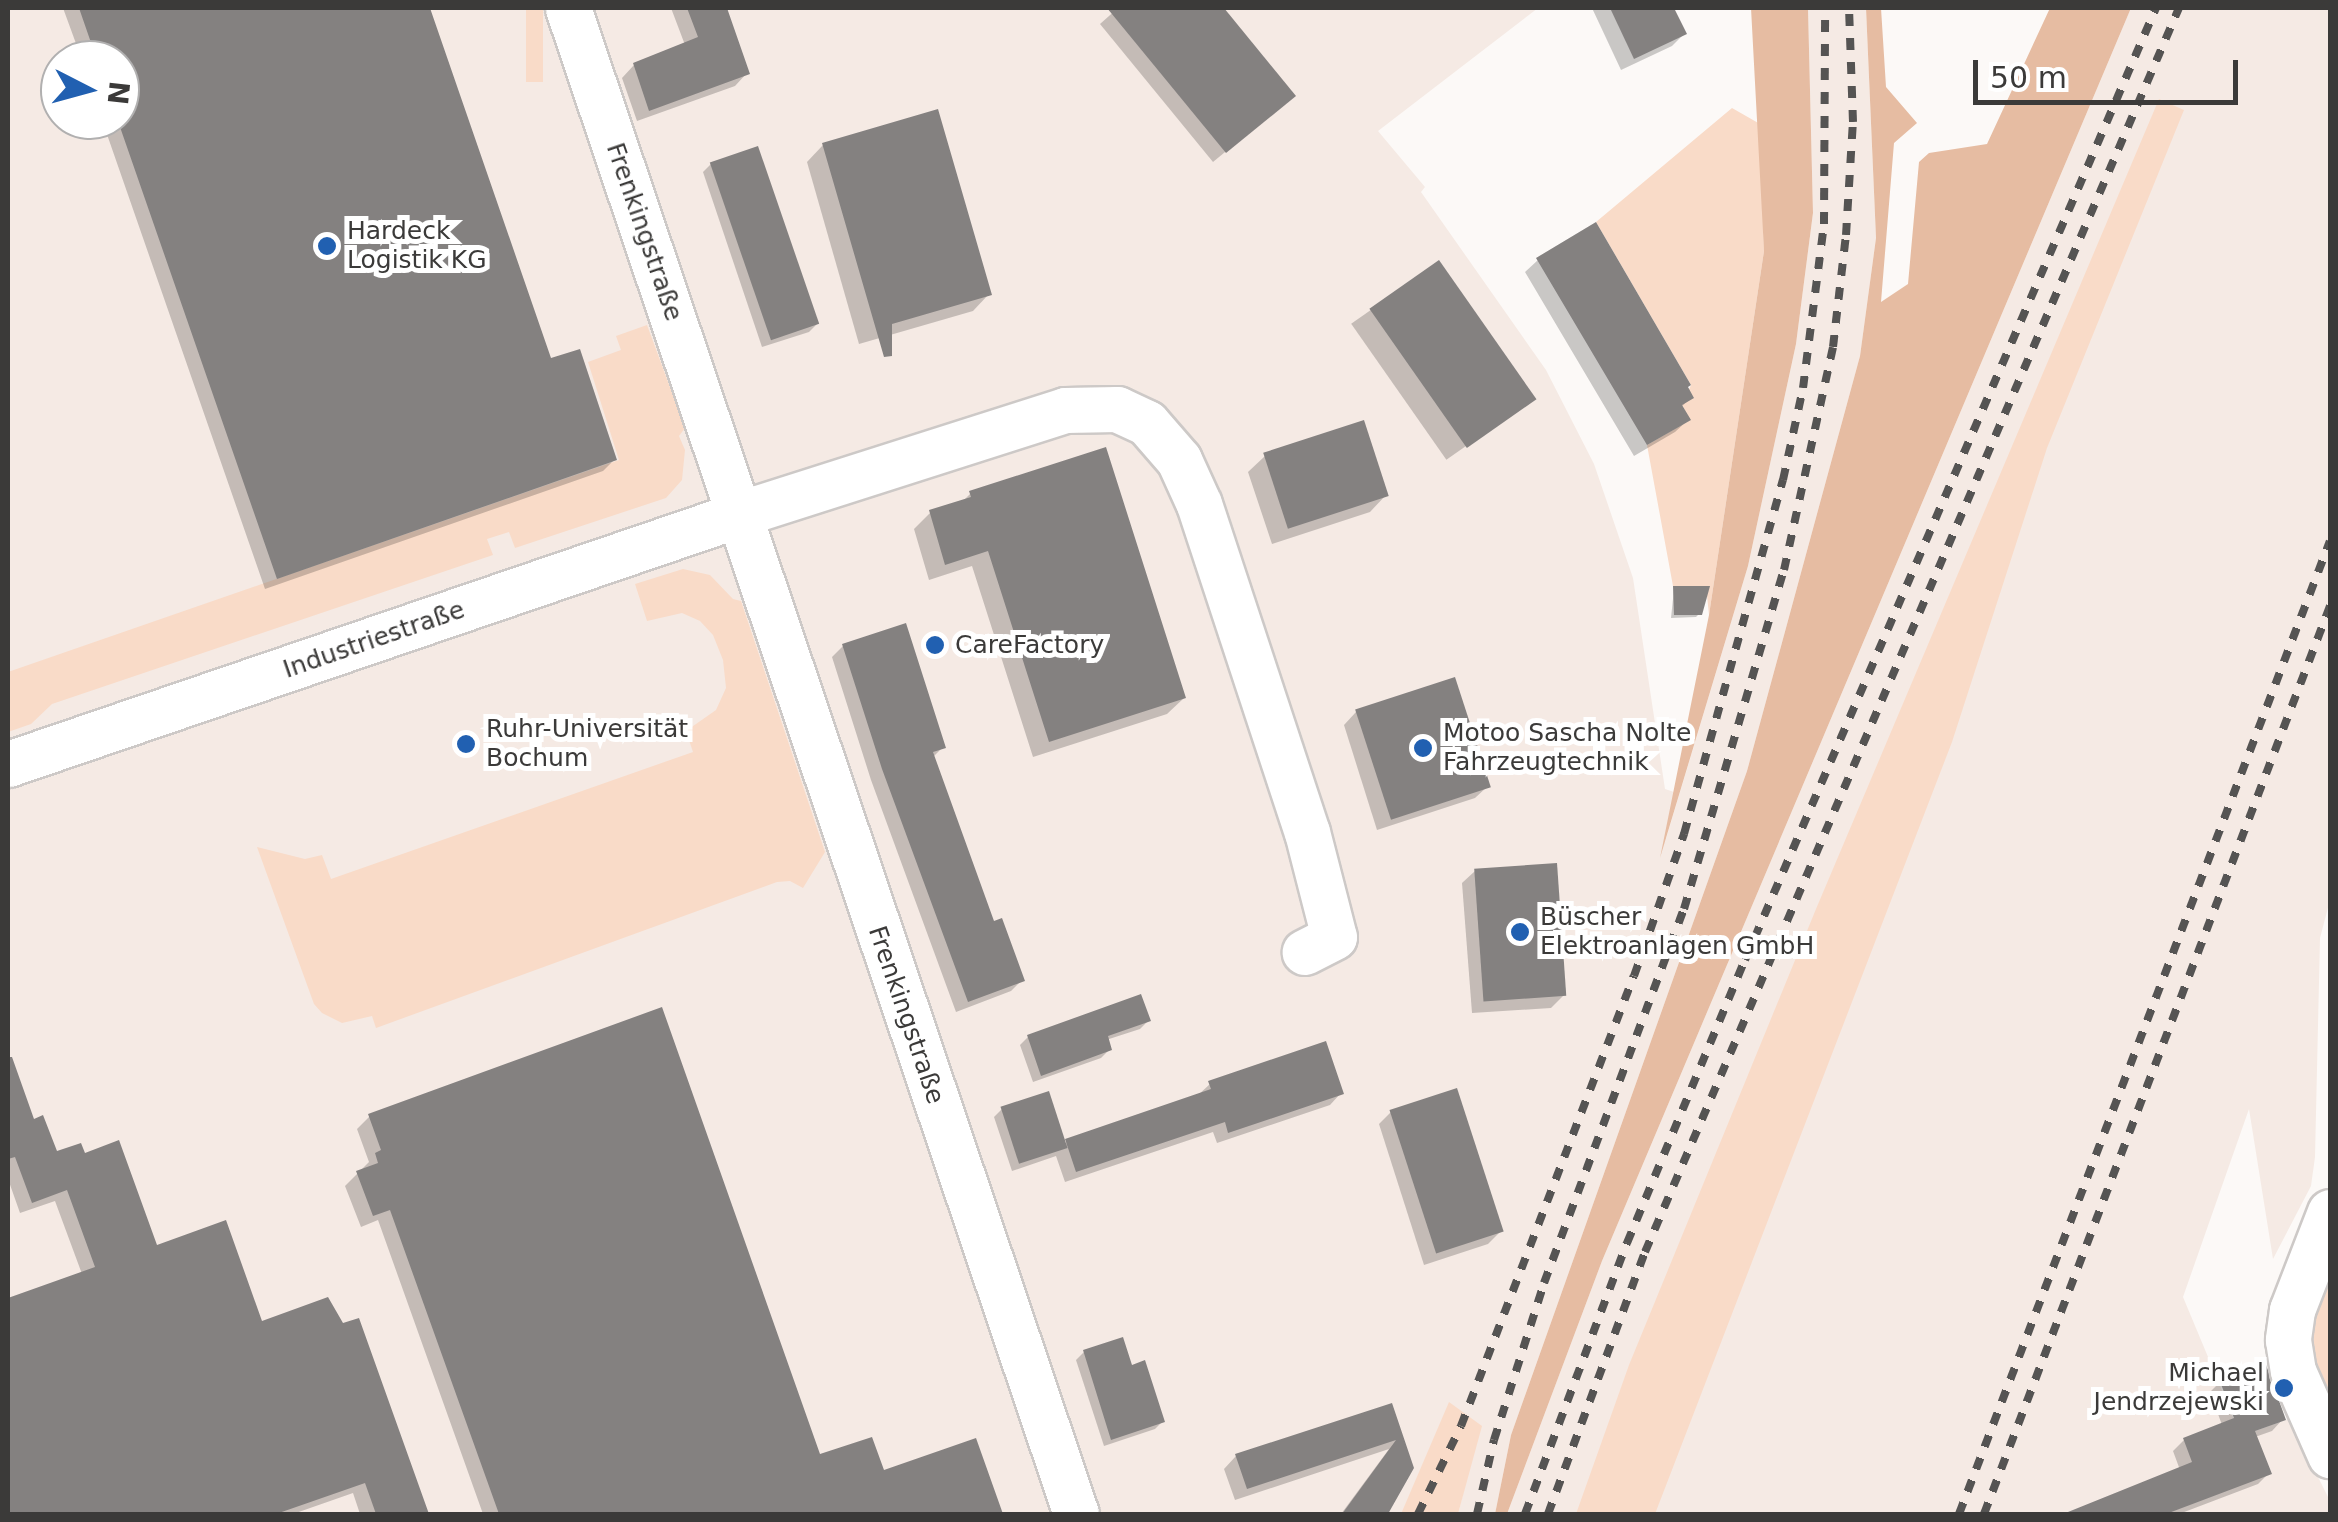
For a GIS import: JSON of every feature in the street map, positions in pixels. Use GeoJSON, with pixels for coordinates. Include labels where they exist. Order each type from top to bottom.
{"type":"FeatureCollection","features":[{"type":"Feature","properties":{"kind":"street","name":"Frenkingstraße"},"geometry":{"type":"LineString","coordinates":[[568,8],[1076,1514]]}},
{"type":"Feature","properties":{"kind":"street"},"geometry":{"type":"LineString","coordinates":[[740,514],[1065,410],[1117,410],[1147,422],[1180,460],[1198,504],[1307,832],[1334,937],[1305,952]]}},
{"type":"Feature","properties":{"kind":"street","name":"Industriestraße"},"geometry":{"type":"LineString","coordinates":[[8,764],[740,514]]}},
{"type":"Feature","properties":{"kind":"street"},"geometry":{"type":"LineString","coordinates":[[2330,1212],[2292,1310],[2288,1340],[2293,1371],[2330,1454]]}},
{"type":"Feature","properties":{"kind":"shaded area"},"geometry":{"type":"Polygon","coordinates":[[[8,8],[1538,8],[1378,131],[1425,187],[1421,192],[1546,370],[1594,464],[1633,578],[1665,789],[1674,792],[1665,842],[1748,566],[1796,344],[1813,213],[1808,8],[1866,8],[1876,238],[1860,356],[1747,771],[1511,1435],[1495,1514],[1458,1514],[1478,1434],[1442,1514],[8,1514],[8,8]]]}},
{"type":"Feature","properties":{"kind":"shaded area"},"geometry":{"type":"Polygon","coordinates":[[[526,8],[543,8],[543,82],[526,82],[526,8]]]}},
{"type":"Feature","properties":{"kind":"shaded area"},"geometry":{"type":"Polygon","coordinates":[[[1751,8],[1808,8],[1813,213],[1796,344],[1748,566],[1660,858],[1709,615],[1764,251],[1751,8]]]}},
{"type":"Feature","properties":{"kind":"shaded area"},"geometry":{"type":"Polygon","coordinates":[[[1866,8],[1881,8],[1886,87],[1917,123],[1894,143],[1881,302],[1908,284],[1919,162],[1929,153],[1987,144],[2050,8],[2131,8],[1602,1261],[1507,1514],[1495,1514],[1511,1435],[1747,771],[1860,356],[1876,238],[1866,8]]]}},
{"type":"Feature","properties":{"kind":"shaded area"},"geometry":{"type":"Polygon","coordinates":[[[2131,8],[2330,8],[2330,900],[2320,938],[2315,1157],[2311,1186],[2273,1259],[2249,1109],[2183,1297],[2241,1436],[2289,1419],[2330,1501],[2330,1514],[1507,1514],[1602,1261],[2131,8]]]}},
{"type":"Feature","properties":{"kind":"shaded area"},"geometry":{"type":"Polygon","coordinates":[[[2159,99],[2184,110],[2047,448],[1952,742],[1655,1514],[1576,1514],[1629,1365],[1816,909],[2159,99]]]}},
{"type":"Feature","properties":{"kind":"shaded area"},"geometry":{"type":"Polygon","coordinates":[[[1732,108],[1760,124],[1764,251],[1709,615],[1706,586],[1673,586],[1647,445],[1690,420],[1682,405],[1691,385],[1596,222],[1732,108]]]}},
{"type":"Feature","properties":{"kind":"shaded area"},"geometry":{"type":"Polygon","coordinates":[[[647,325],[685,428],[679,436],[685,450],[682,480],[666,498],[515,548],[509,532],[487,539],[493,555],[52,704],[31,724],[8,732],[8,672],[619,460],[588,362],[621,350],[616,336],[647,325]]]}},
{"type":"Feature","properties":{"kind":"shaded area"},"geometry":{"type":"Polygon","coordinates":[[[683,569],[710,575],[733,599],[741,601],[825,852],[803,888],[790,881],[777,882],[376,1028],[372,1016],[342,1023],[322,1013],[314,1004],[257,847],[305,859],[322,855],[331,879],[693,752],[686,731],[716,710],[726,688],[723,660],[713,635],[700,621],[682,613],[647,621],[635,584],[683,569]]]}},
{"type":"Feature","properties":{"kind":"shaded area"},"geometry":{"type":"Polygon","coordinates":[[[2330,1285],[2330,1400],[2307,1336],[2317,1291],[2330,1285]]]}},
{"type":"Feature","properties":{"kind":"shaded area"},"geometry":{"type":"Polygon","coordinates":[[[1449,1402],[1482,1426],[1458,1514],[1401,1514],[1449,1402]]]}},
{"type":"Feature","properties":{"kind":"building","name":"Hardeck Logistik KG"},"geometry":{"type":"Polygon","coordinates":[[[79,8],[430,8],[551,358],[580,349],[617,460],[277,579],[125,140],[140,140],[140,40],[90,40],[79,8]]]}},
{"type":"Feature","properties":{"kind":"building"},"geometry":{"type":"Polygon","coordinates":[[[687,8],[727,8],[750,74],[649,111],[633,63],[698,37],[687,8]]]}},
{"type":"Feature","properties":{"kind":"building"},"geometry":{"type":"Polygon","coordinates":[[[1107,8],[1224,8],[1296,96],[1226,153],[1107,8]]]}},
{"type":"Feature","properties":{"kind":"building"},"geometry":{"type":"Polygon","coordinates":[[[1610,8],[1674,8],[1687,34],[1634,59],[1610,8]]]}},
{"type":"Feature","properties":{"kind":"building"},"geometry":{"type":"Polygon","coordinates":[[[938,109],[992,295],[892,324],[892,356],[884,357],[822,143],[938,109]]]}},
{"type":"Feature","properties":{"kind":"building"},"geometry":{"type":"Polygon","coordinates":[[[758,146],[819,324],[771,340],[710,163],[758,146]]]}},
{"type":"Feature","properties":{"kind":"building"},"geometry":{"type":"Polygon","coordinates":[[[1596,222],[1691,385],[1688,387],[1694,398],[1682,405],[1691,420],[1647,445],[1536,258],[1596,222]]]}},
{"type":"Feature","properties":{"kind":"building"},"geometry":{"type":"Polygon","coordinates":[[[1439,260],[1537,399],[1467,448],[1369,309],[1439,260]]]}},
{"type":"Feature","properties":{"kind":"building"},"geometry":{"type":"Polygon","coordinates":[[[1364,420],[1389,496],[1288,529],[1263,453],[1364,420]]]}},
{"type":"Feature","properties":{"kind":"building"},"geometry":{"type":"Polygon","coordinates":[[[1106,447],[1186,698],[1049,742],[988,551],[945,565],[929,510],[971,497],[969,491],[1106,447]]]}},
{"type":"Feature","properties":{"kind":"building"},"geometry":{"type":"Polygon","coordinates":[[[1673,586],[1710,586],[1702,615],[1674,615],[1673,586]]]}},
{"type":"Feature","properties":{"kind":"building"},"geometry":{"type":"Polygon","coordinates":[[[906,623],[946,748],[933,752],[994,921],[1002,918],[1025,981],[968,1002],[882,769],[842,644],[906,623]]]}},
{"type":"Feature","properties":{"kind":"building","name":"Motoo Sascha Nolte Fahrzeugtechnik"},"geometry":{"type":"Polygon","coordinates":[[[1455,677],[1491,787],[1391,820],[1355,709],[1455,677]]]}},
{"type":"Feature","properties":{"kind":"building","name":"Büscher Elektroanlagen GmbH"},"geometry":{"type":"Polygon","coordinates":[[[1557,863],[1566,996],[1483,1001],[1474,869],[1557,863]]]}},
{"type":"Feature","properties":{"kind":"building"},"geometry":{"type":"Polygon","coordinates":[[[1141,994],[1151,1021],[1108,1036],[1112,1050],[1041,1076],[1027,1035],[1141,994]]]}},
{"type":"Feature","properties":{"kind":"building"},"geometry":{"type":"Polygon","coordinates":[[[662,1007],[820,1454],[872,1437],[884,1470],[976,1438],[1003,1514],[499,1514],[390,1210],[373,1216],[356,1171],[378,1163],[375,1153],[381,1150],[368,1114],[662,1007]]]}},
{"type":"Feature","properties":{"kind":"building"},"geometry":{"type":"Polygon","coordinates":[[[1326,1041],[1344,1094],[1228,1133],[1225,1122],[1076,1172],[1065,1139],[1211,1089],[1208,1081],[1326,1041]]]}},
{"type":"Feature","properties":{"kind":"building"},"geometry":{"type":"Polygon","coordinates":[[[8,1057],[12,1057],[34,1119],[43,1115],[57,1151],[81,1143],[85,1153],[119,1140],[157,1245],[226,1220],[262,1321],[328,1297],[343,1323],[359,1318],[429,1514],[376,1514],[365,1483],[276,1514],[8,1514],[8,1298],[95,1267],[67,1190],[32,1203],[15,1157],[8,1159],[8,1057]]]}},
{"type":"Feature","properties":{"kind":"building"},"geometry":{"type":"Polygon","coordinates":[[[1457,1088],[1504,1232],[1436,1254],[1389,1110],[1457,1088]]]}},
{"type":"Feature","properties":{"kind":"building"},"geometry":{"type":"Polygon","coordinates":[[[1049,1091],[1068,1148],[1019,1164],[1000,1107],[1049,1091]]]}},
{"type":"Feature","properties":{"kind":"building"},"geometry":{"type":"Polygon","coordinates":[[[1123,1337],[1132,1365],[1145,1360],[1165,1422],[1111,1440],[1083,1350],[1123,1337]]]}},
{"type":"Feature","properties":{"kind":"building"},"geometry":{"type":"Polygon","coordinates":[[[2265,1362],[2286,1420],[2255,1431],[2272,1474],[2166,1514],[2063,1514],[2192,1462],[2183,1438],[2234,1418],[2219,1379],[2265,1362]]]}},
{"type":"Feature","properties":{"kind":"building"},"geometry":{"type":"Polygon","coordinates":[[[1392,1403],[1414,1468],[1388,1514],[1342,1514],[1396,1440],[1247,1489],[1235,1454],[1392,1403]]]}},
{"type":"Feature","properties":{"kind":"railway"},"geometry":{"type":"LineString","coordinates":[[1418,1514],[1461,1426],[1634,976],[1684,834],[1783,480],[1803,388],[1824,224],[1825,8]]}},
{"type":"Feature","properties":{"kind":"railway"},"geometry":{"type":"LineString","coordinates":[[1477,1514],[1494,1440],[1544,1283],[1684,909],[1784,570],[1833,347],[1846,235],[1853,122],[1849,8]]}},
{"type":"Feature","properties":{"kind":"railway"},"geometry":{"type":"LineString","coordinates":[[1525,1514],[1627,1243],[1745,960],[2156,8]]}},
{"type":"Feature","properties":{"kind":"railway"},"geometry":{"type":"LineString","coordinates":[[1548,1514],[1645,1252],[2179,8]]}},
{"type":"Feature","properties":{"kind":"railway"},"geometry":{"type":"LineString","coordinates":[[1959,1514],[2330,541]]}},
{"type":"Feature","properties":{"kind":"railway"},"geometry":{"type":"LineString","coordinates":[[1984,1514],[2330,606]]}},
{"type":"Feature","properties":{"kind":"place","name":"Hardeck Logistik KG"},"geometry":{"type":"Point","coordinates":[327,246]}},
{"type":"Feature","properties":{"kind":"place","name":"CareFactory"},"geometry":{"type":"Point","coordinates":[935,645]}},
{"type":"Feature","properties":{"kind":"place","name":"Ruhr-Universität Bochum"},"geometry":{"type":"Point","coordinates":[466,744]}},
{"type":"Feature","properties":{"kind":"place","name":"Motoo Sascha Nolte Fahrzeugtechnik"},"geometry":{"type":"Point","coordinates":[1423,748]}},
{"type":"Feature","properties":{"kind":"place","name":"Büscher Elektroanlagen GmbH"},"geometry":{"type":"Point","coordinates":[1520,932]}},
{"type":"Feature","properties":{"kind":"place","name":"Michael Jendrzejewski"},"geometry":{"type":"Point","coordinates":[2284,1388]}}]}
